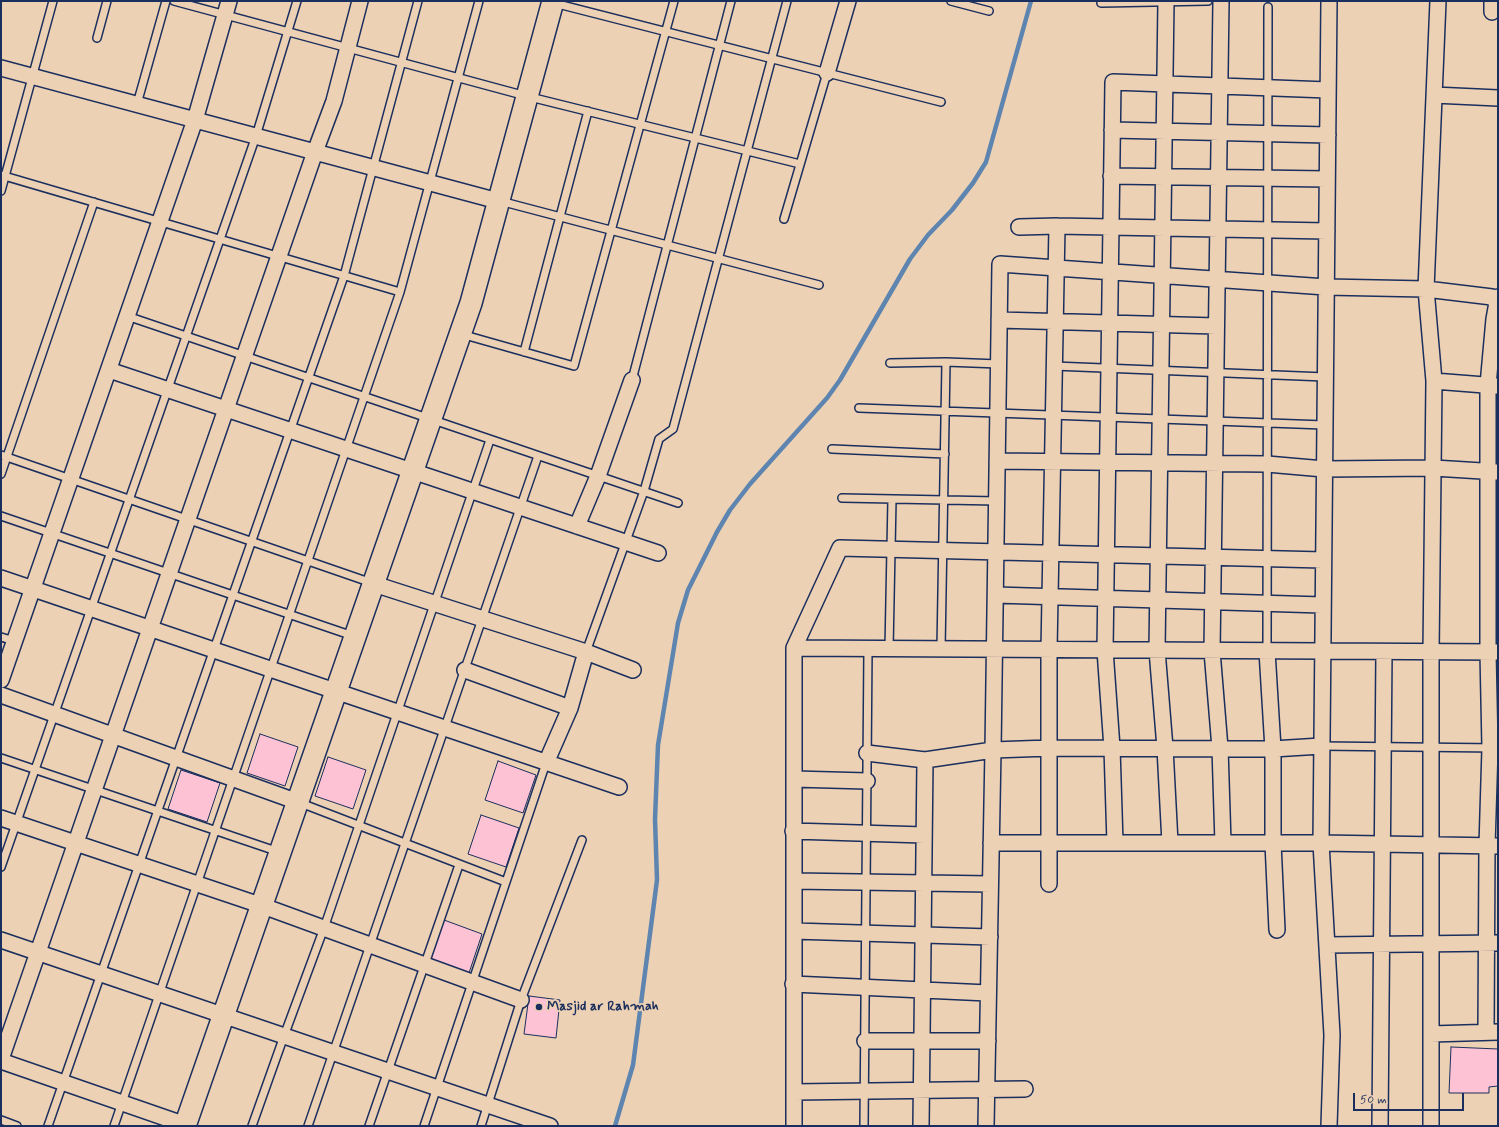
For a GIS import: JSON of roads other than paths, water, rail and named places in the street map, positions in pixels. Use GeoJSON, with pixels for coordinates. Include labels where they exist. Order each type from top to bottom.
{"type":"FeatureCollection","features":[{"type":"Feature","properties":{"kind":"street"},"geometry":{"type":"LineString","coordinates":[[360,1],[334,101],[244,355],[1,1060],[187,1126],[224,1015],[471,303],[550,2]]}},
{"type":"Feature","properties":{"kind":"street"},"geometry":{"type":"LineString","coordinates":[[827,73],[848,1]]}},
{"type":"Feature","properties":{"kind":"street"},"geometry":{"type":"LineString","coordinates":[[1166,1],[1157,650],[1165,748],[1170,843]]}},
{"type":"Feature","properties":{"kind":"street"},"geometry":{"type":"LineString","coordinates":[[1221,1],[1212,651],[1220,748],[1222,843]]}},
{"type":"Feature","properties":{"kind":"street"},"geometry":{"type":"LineString","coordinates":[[1329,1],[1321,746],[1321,843],[1332,1035],[1329,1126]]}},
{"type":"Feature","properties":{"kind":"street"},"geometry":{"type":"LineString","coordinates":[[1431,1126],[1431,652],[1434,381],[1426,288],[1438,1]]}},
{"type":"Feature","properties":{"kind":"street"},"geometry":{"type":"LineString","coordinates":[[1,680],[8,639],[33,588],[109,370],[195,120],[227,8]]}},
{"type":"Feature","properties":{"kind":"street"},"geometry":{"type":"LineString","coordinates":[[1,68],[498,201]]}},
{"type":"Feature","properties":{"kind":"street"},"geometry":{"type":"LineString","coordinates":[[1115,843],[1112,748],[1105,650],[1113,82],[1328,90]]}},
{"type":"Feature","properties":{"kind":"street"},"geometry":{"type":"LineString","coordinates":[[1434,95],[1498,98]]}},
{"type":"Feature","properties":{"kind":"street"},"geometry":{"type":"LineString","coordinates":[[1112,130],[1328,135]]}},
{"type":"Feature","properties":{"kind":"street"},"geometry":{"type":"LineString","coordinates":[[1111,176],[1327,179]]}},
{"type":"Feature","properties":{"kind":"street"},"geometry":{"type":"LineString","coordinates":[[1019,227],[1057,226],[1327,231]]}},
{"type":"Feature","properties":{"kind":"street"},"geometry":{"type":"LineString","coordinates":[[1050,884],[1049,650],[1057,226]]}},
{"type":"Feature","properties":{"kind":"street"},"geometry":{"type":"LineString","coordinates":[[986,1126],[996,595],[1000,264],[1326,286],[1426,288],[1492,297],[1498,301],[1494,319],[1493,385],[1494,748],[1492,1032],[1431,1034]]}},
{"type":"Feature","properties":{"kind":"street"},"geometry":{"type":"LineString","coordinates":[[999,320],[1216,326]]}},
{"type":"Feature","properties":{"kind":"street"},"geometry":{"type":"LineString","coordinates":[[109,370],[658,553]]}},
{"type":"Feature","properties":{"kind":"street"},"geometry":{"type":"LineString","coordinates":[[577,526],[598,476],[632,380]]}},
{"type":"Feature","properties":{"kind":"street"},"geometry":{"type":"LineString","coordinates":[[1434,381],[1493,385]]}},
{"type":"Feature","properties":{"kind":"street"},"geometry":{"type":"LineString","coordinates":[[997,461],[1267,464],[1324,469],[1434,468],[1493,472]]}},
{"type":"Feature","properties":{"kind":"street"},"geometry":{"type":"LineString","coordinates":[[794,1126],[794,648],[840,548],[1323,560]]}},
{"type":"Feature","properties":{"kind":"street"},"geometry":{"type":"LineString","coordinates":[[1,578],[619,787]]}},
{"type":"Feature","properties":{"kind":"street"},"geometry":{"type":"LineString","coordinates":[[374,584],[586,652],[633,670]]}},
{"type":"Feature","properties":{"kind":"street"},"geometry":{"type":"LineString","coordinates":[[996,595],[1322,605]]}},
{"type":"Feature","properties":{"kind":"street"},"geometry":{"type":"LineString","coordinates":[[794,648],[1493,652]]}},
{"type":"Feature","properties":{"kind":"street"},"geometry":{"type":"LineString","coordinates":[[1267,651],[1273,749],[1273,843],[1277,930]]}},
{"type":"Feature","properties":{"kind":"street"},"geometry":{"type":"LineString","coordinates":[[546,763],[570,708],[586,652]]}},
{"type":"Feature","properties":{"kind":"street"},"geometry":{"type":"LineString","coordinates":[[1380,1126],[1384,652]]}},
{"type":"Feature","properties":{"kind":"street"},"geometry":{"type":"LineString","coordinates":[[465,670],[570,708]]}},
{"type":"Feature","properties":{"kind":"street"},"geometry":{"type":"LineString","coordinates":[[1,695],[298,802]]}},
{"type":"Feature","properties":{"kind":"street"},"geometry":{"type":"LineString","coordinates":[[867,753],[924,760],[993,750],[1049,748],[1273,749],[1321,746]]}},
{"type":"Feature","properties":{"kind":"street"},"geometry":{"type":"LineString","coordinates":[[921,1126],[924,760]]}},
{"type":"Feature","properties":{"kind":"street"},"geometry":{"type":"LineString","coordinates":[[794,779],[867,781]]}},
{"type":"Feature","properties":{"kind":"street"},"geometry":{"type":"LineString","coordinates":[[1,818],[263,906],[521,1000]]}},
{"type":"Feature","properties":{"kind":"street"},"geometry":{"type":"LineString","coordinates":[[794,831],[924,834]]}},
{"type":"Feature","properties":{"kind":"street"},"geometry":{"type":"LineString","coordinates":[[991,843],[1321,843],[1493,846]]}},
{"type":"Feature","properties":{"kind":"street"},"geometry":{"type":"LineString","coordinates":[[794,881],[990,884]]}},
{"type":"Feature","properties":{"kind":"street"},"geometry":{"type":"LineString","coordinates":[[794,931],[990,937]]}},
{"type":"Feature","properties":{"kind":"street"},"geometry":{"type":"LineString","coordinates":[[1,940],[334,1052],[543,1125]]}},
{"type":"Feature","properties":{"kind":"street"},"geometry":{"type":"LineString","coordinates":[[1327,945],[1492,943]]}},
{"type":"Feature","properties":{"kind":"street"},"geometry":{"type":"LineString","coordinates":[[794,984],[988,993]]}},
{"type":"Feature","properties":{"kind":"street"},"geometry":{"type":"LineString","coordinates":[[865,1041],[988,1041]]}},
{"type":"Feature","properties":{"kind":"street"},"geometry":{"type":"LineString","coordinates":[[794,1092],[1025,1089]]}},
{"type":"Feature","properties":{"kind":"lane"},"geometry":{"type":"LineString","coordinates":[[1,191],[3,175],[33,76],[53,1]]}},
{"type":"Feature","properties":{"kind":"lane"},"geometry":{"type":"LineString","coordinates":[[97,38],[107,1]]}},
{"type":"Feature","properties":{"kind":"lane"},"geometry":{"type":"LineString","coordinates":[[137,104],[166,1]]}},
{"type":"Feature","properties":{"kind":"lane"},"geometry":{"type":"LineString","coordinates":[[174,1],[227,8],[288,32],[526,96],[800,164]]}},
{"type":"Feature","properties":{"kind":"lane"},"geometry":{"type":"LineString","coordinates":[[1,867],[256,136],[297,1]]}},
{"type":"Feature","properties":{"kind":"lane"},"geometry":{"type":"LineString","coordinates":[[48,1126],[344,276],[418,1]]}},
{"type":"Feature","properties":{"kind":"lane"},"geometry":{"type":"LineString","coordinates":[[114,1126],[400,292],[479,1]]}},
{"type":"Feature","properties":{"kind":"lane"},"geometry":{"type":"LineString","coordinates":[[460,333],[574,366],[674,1]]}},
{"type":"Feature","properties":{"kind":"lane"},"geometry":{"type":"LineString","coordinates":[[632,380],[731,1]]}},
{"type":"Feature","properties":{"kind":"lane"},"geometry":{"type":"LineString","coordinates":[[586,652],[644,491],[659,438],[673,429],[787,1]]}},
{"type":"Feature","properties":{"kind":"lane"},"geometry":{"type":"LineString","coordinates":[[951,1],[989,11]]}},
{"type":"Feature","properties":{"kind":"lane"},"geometry":{"type":"LineString","coordinates":[[1100,3],[1208,1]]}},
{"type":"Feature","properties":{"kind":"lane"},"geometry":{"type":"LineString","coordinates":[[550,2],[941,102]]}},
{"type":"Feature","properties":{"kind":"lane"},"geometry":{"type":"LineString","coordinates":[[1267,651],[1268,7]]}},
{"type":"Feature","properties":{"kind":"lane"},"geometry":{"type":"LineString","coordinates":[[784,219],[827,73]]}},
{"type":"Feature","properties":{"kind":"lane"},"geometry":{"type":"LineString","coordinates":[[524,352],[588,111]]}},
{"type":"Feature","properties":{"kind":"lane"},"geometry":{"type":"LineString","coordinates":[[3,175],[400,292]]}},
{"type":"Feature","properties":{"kind":"lane"},"geometry":{"type":"LineString","coordinates":[[498,201],[819,285]]}},
{"type":"Feature","properties":{"kind":"lane"},"geometry":{"type":"LineString","coordinates":[[1,474],[4,456],[94,202]]}},
{"type":"Feature","properties":{"kind":"lane"},"geometry":{"type":"LineString","coordinates":[[127,316],[678,503]]}},
{"type":"Feature","properties":{"kind":"lane"},"geometry":{"type":"LineString","coordinates":[[890,363],[946,362],[999,364]]}},
{"type":"Feature","properties":{"kind":"lane"},"geometry":{"type":"LineString","coordinates":[[941,649],[946,362]]}},
{"type":"Feature","properties":{"kind":"lane"},"geometry":{"type":"LineString","coordinates":[[1054,366],[1325,377]]}},
{"type":"Feature","properties":{"kind":"lane"},"geometry":{"type":"LineString","coordinates":[[859,408],[1324,425]]}},
{"type":"Feature","properties":{"kind":"lane"},"geometry":{"type":"LineString","coordinates":[[252,1126],[324,928],[490,440]]}},
{"type":"Feature","properties":{"kind":"lane"},"geometry":{"type":"LineString","coordinates":[[832,449],[944,454]]}},
{"type":"Feature","properties":{"kind":"lane"},"geometry":{"type":"LineString","coordinates":[[4,456],[374,584]]}},
{"type":"Feature","properties":{"kind":"lane"},"geometry":{"type":"LineString","coordinates":[[308,1126],[538,456]]}},
{"type":"Feature","properties":{"kind":"lane"},"geometry":{"type":"LineString","coordinates":[[842,498],[997,501]]}},
{"type":"Feature","properties":{"kind":"lane"},"geometry":{"type":"LineString","coordinates":[[889,649],[892,499]]}},
{"type":"Feature","properties":{"kind":"lane"},"geometry":{"type":"LineString","coordinates":[[1,516],[356,637]]}},
{"type":"Feature","properties":{"kind":"lane"},"geometry":{"type":"LineString","coordinates":[[864,1126],[868,649]]}},
{"type":"Feature","properties":{"kind":"lane"},"geometry":{"type":"LineString","coordinates":[[1321,746],[1494,748]]}},
{"type":"Feature","properties":{"kind":"lane"},"geometry":{"type":"LineString","coordinates":[[1,758],[281,853]]}},
{"type":"Feature","properties":{"kind":"lane"},"geometry":{"type":"LineString","coordinates":[[424,1126],[546,763]]}},
{"type":"Feature","properties":{"kind":"lane"},"geometry":{"type":"LineString","coordinates":[[298,802],[506,882]]}},
{"type":"Feature","properties":{"kind":"lane"},"geometry":{"type":"LineString","coordinates":[[481,1126],[521,1000],[582,840]]}},
{"type":"Feature","properties":{"kind":"lane"},"geometry":{"type":"LineString","coordinates":[[369,1126],[459,865]]}},
{"type":"Feature","properties":{"kind":"lane"},"geometry":{"type":"LineString","coordinates":[[1,1120],[17,1126]]}},
{"type":"Feature","properties":{"kind":"waterway"},"geometry":{"type":"LineString","coordinates":[[615,1126],[633,1065],[657,880],[655,819],[658,745],[678,623],[688,590],[717,532],[730,510],[750,484],[827,398],[840,380],[910,259],[928,235],[952,210],[973,183],[986,162],[1031,1]]}},
{"type":"Feature","properties":{"kind":"place","name":"Masjid ar Rahmah"},"geometry":{"type":"Point","coordinates":[539,1007]}}]}
